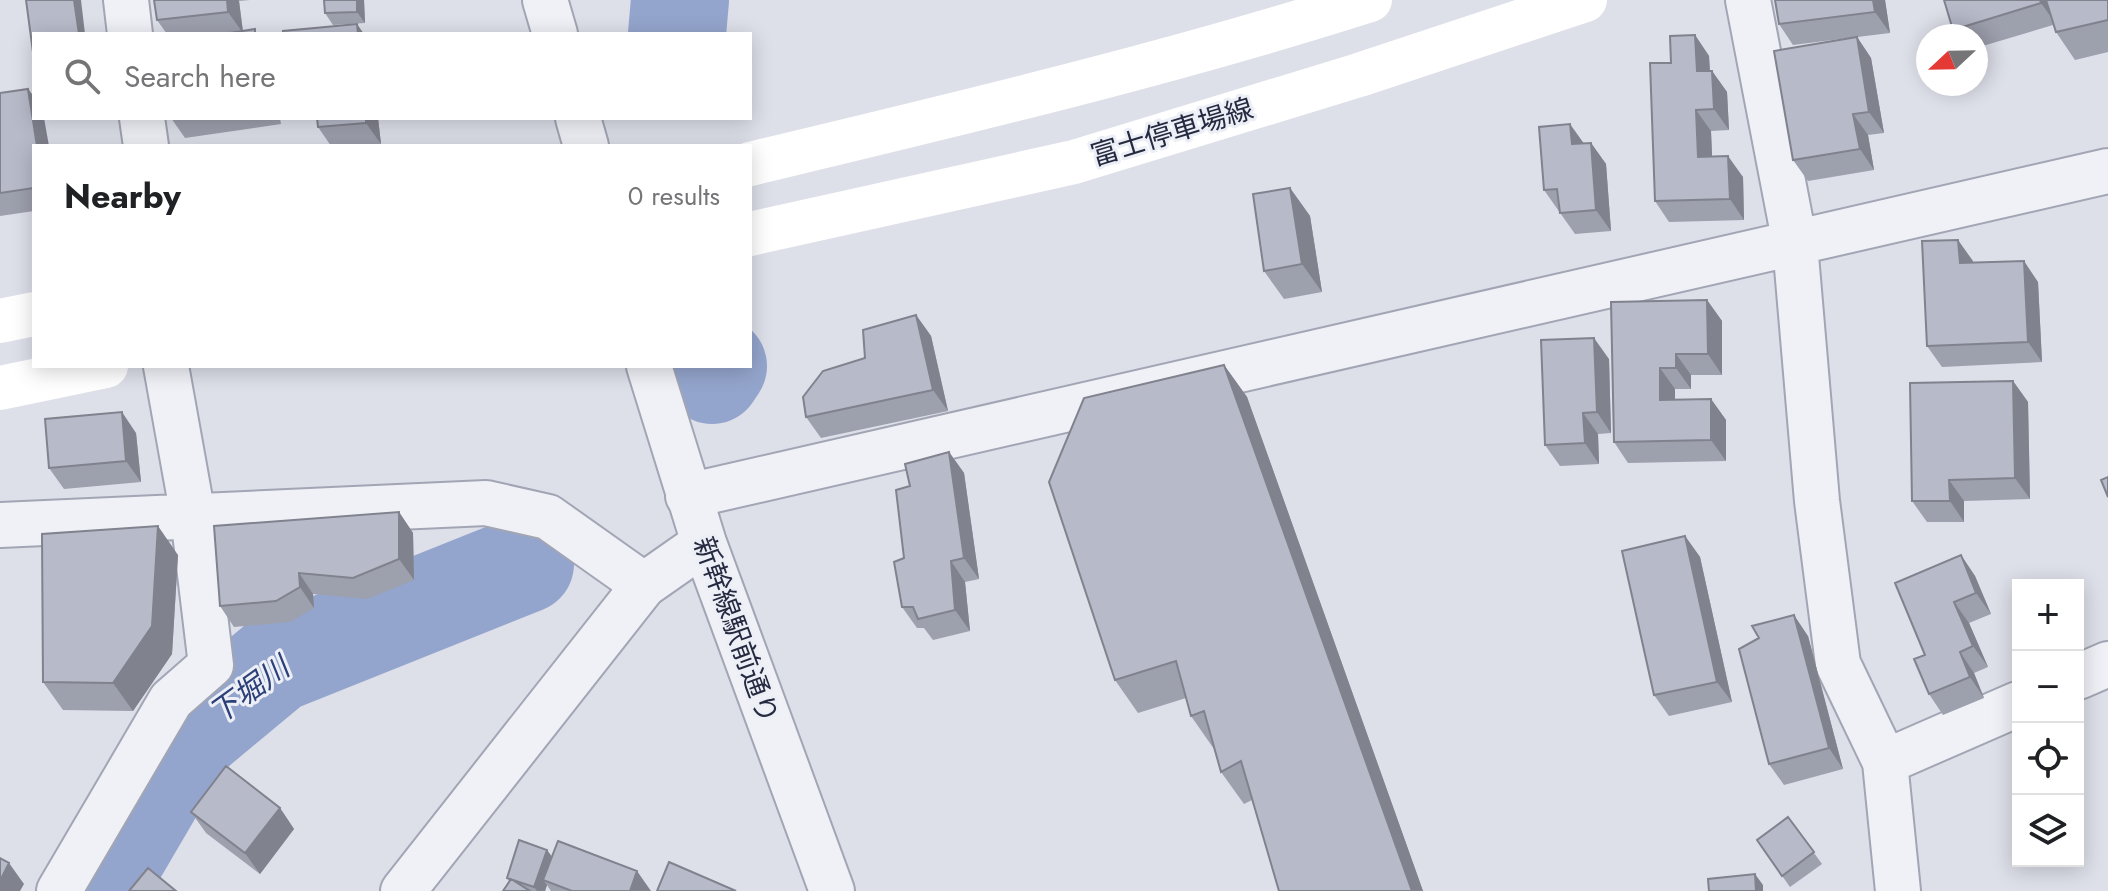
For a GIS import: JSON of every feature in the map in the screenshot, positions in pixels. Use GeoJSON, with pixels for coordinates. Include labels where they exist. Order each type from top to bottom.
{"type":"FeatureCollection","features":[{"type":"Feature","properties":{"kind":"main road"},"geometry":{"type":"LineString","coordinates":[[752,164],[1053,91],[1260,35],[1370,0]]}},
{"type":"Feature","properties":{"kind":"main road","name":"富士停車場線"},"geometry":{"type":"LineString","coordinates":[[752,234],[1074,162],[1359,75],[1585,0]]}},
{"type":"Feature","properties":{"kind":"main road"},"geometry":{"type":"LineString","coordinates":[[0,321],[32,314]]}},
{"type":"Feature","properties":{"kind":"main road"},"geometry":{"type":"LineString","coordinates":[[0,388],[96,368]]}},
{"type":"Feature","properties":{"kind":"street"},"geometry":{"type":"LineString","coordinates":[[126,0],[130,32]]}},
{"type":"Feature","properties":{"kind":"street"},"geometry":{"type":"LineString","coordinates":[[545,0],[554,32]]}},
{"type":"Feature","properties":{"kind":"street"},"geometry":{"type":"LineString","coordinates":[[1748,0],[1795,244],[1817,501],[1838,664],[1885,762],[1898,891]]}},
{"type":"Feature","properties":{"kind":"street"},"geometry":{"type":"LineString","coordinates":[[142,120],[146,144]]}},
{"type":"Feature","properties":{"kind":"street"},"geometry":{"type":"LineString","coordinates":[[579,120],[585,144]]}},
{"type":"Feature","properties":{"kind":"street"},"geometry":{"type":"LineString","coordinates":[[688,496],[2108,171]]}},
{"type":"Feature","properties":{"kind":"street"},"geometry":{"type":"LineString","coordinates":[[59,891],[171,700],[211,665],[193,516],[166,368]]}},
{"type":"Feature","properties":{"kind":"street","name":"新幹線駅前通り"},"geometry":{"type":"LineString","coordinates":[[650,368],[704,543],[832,891]]}},
{"type":"Feature","properties":{"kind":"street"},"geometry":{"type":"LineString","coordinates":[[0,525],[486,503],[548,517],[644,585]]}},
{"type":"Feature","properties":{"kind":"street"},"geometry":{"type":"LineString","coordinates":[[403,891],[644,585],[704,543]]}},
{"type":"Feature","properties":{"kind":"street"},"geometry":{"type":"LineString","coordinates":[[2084,674],[2108,664]]}},
{"type":"Feature","properties":{"kind":"street"},"geometry":{"type":"LineString","coordinates":[[1885,762],[2012,707]]}},
{"type":"Feature","properties":{"kind":"building"},"geometry":{"type":"Polygon","coordinates":[[[26,0],[74,0],[79,32],[32,32],[32,45],[26,0]]]}},
{"type":"Feature","properties":{"kind":"building"},"geometry":{"type":"Polygon","coordinates":[[[154,0],[227,0],[228,12],[157,20],[154,0]]]}},
{"type":"Feature","properties":{"kind":"building"},"geometry":{"type":"Polygon","coordinates":[[[324,0],[357,0],[357,12],[325,13],[324,0]]]}},
{"type":"Feature","properties":{"kind":"building"},"geometry":{"type":"Polygon","coordinates":[[[1775,0],[1873,0],[1875,12],[1779,24],[1775,0]]]}},
{"type":"Feature","properties":{"kind":"building"},"geometry":{"type":"Polygon","coordinates":[[[1944,0],[2040,0],[2041,3],[1973,24],[1951,24],[1944,0]]]}},
{"type":"Feature","properties":{"kind":"building"},"geometry":{"type":"Polygon","coordinates":[[[2046,0],[2108,0],[2108,20],[2056,32],[2046,0]]]}},
{"type":"Feature","properties":{"kind":"building"},"geometry":{"type":"Polygon","coordinates":[[[357,24],[358,32],[283,32],[357,24]]]}},
{"type":"Feature","properties":{"kind":"building"},"geometry":{"type":"Polygon","coordinates":[[[1695,35],[1697,71],[1712,71],[1714,109],[1696,110],[1698,157],[1728,156],[1730,199],[1655,201],[1650,63],[1671,63],[1670,36],[1695,35]]]}},
{"type":"Feature","properties":{"kind":"building"},"geometry":{"type":"Polygon","coordinates":[[[1857,37],[1869,112],[1853,114],[1860,149],[1793,160],[1774,51],[1857,37]]]}},
{"type":"Feature","properties":{"kind":"building"},"geometry":{"type":"Polygon","coordinates":[[[28,89],[37,144],[32,144],[32,188],[0,193],[0,93],[28,89]]]}},
{"type":"Feature","properties":{"kind":"building"},"geometry":{"type":"Polygon","coordinates":[[[317,120],[366,120],[366,123],[318,127],[317,120]]]}},
{"type":"Feature","properties":{"kind":"building"},"geometry":{"type":"Polygon","coordinates":[[[1570,124],[1572,144],[1591,143],[1596,210],[1560,213],[1557,189],[1544,190],[1539,127],[1570,124]]]}},
{"type":"Feature","properties":{"kind":"building"},"geometry":{"type":"Polygon","coordinates":[[[1290,188],[1302,264],[1264,271],[1253,194],[1290,188]]]}},
{"type":"Feature","properties":{"kind":"building"},"geometry":{"type":"Polygon","coordinates":[[[1958,240],[1960,263],[2024,261],[2028,342],[1927,346],[1922,241],[1958,240]]]}},
{"type":"Feature","properties":{"kind":"building"},"geometry":{"type":"Polygon","coordinates":[[[1707,300],[1708,354],[1676,354],[1676,368],[1660,368],[1660,400],[1711,399],[1711,440],[1614,442],[1611,302],[1707,300]]]}},
{"type":"Feature","properties":{"kind":"building"},"geometry":{"type":"Polygon","coordinates":[[[916,315],[933,390],[806,417],[803,397],[823,371],[865,358],[863,330],[916,315]]]}},
{"type":"Feature","properties":{"kind":"building"},"geometry":{"type":"Polygon","coordinates":[[[1594,338],[1597,412],[1583,413],[1585,443],[1545,445],[1541,340],[1594,338]]]}},
{"type":"Feature","properties":{"kind":"building"},"geometry":{"type":"Polygon","coordinates":[[[1224,365],[1412,891],[1279,891],[1241,761],[1221,772],[1204,711],[1191,716],[1176,661],[1115,680],[1049,482],[1084,398],[1224,365]]]}},
{"type":"Feature","properties":{"kind":"building"},"geometry":{"type":"Polygon","coordinates":[[[2013,381],[2015,478],[1949,480],[1950,501],[1912,501],[1910,383],[2013,381]]]}},
{"type":"Feature","properties":{"kind":"building"},"geometry":{"type":"Polygon","coordinates":[[[122,412],[126,461],[49,468],[45,419],[122,412]]]}},
{"type":"Feature","properties":{"kind":"building"},"geometry":{"type":"Polygon","coordinates":[[[949,452],[964,558],[951,561],[955,610],[918,619],[913,607],[902,607],[894,562],[904,558],[896,490],[910,486],[905,464],[949,452]]]}},
{"type":"Feature","properties":{"kind":"building"},"geometry":{"type":"Polygon","coordinates":[[[2108,477],[2108,497],[2101,480],[2108,477]]]}},
{"type":"Feature","properties":{"kind":"building"},"geometry":{"type":"Polygon","coordinates":[[[399,512],[399,559],[353,578],[299,573],[300,587],[276,601],[220,606],[214,526],[399,512]]]}},
{"type":"Feature","properties":{"kind":"building"},"geometry":{"type":"Polygon","coordinates":[[[158,526],[152,626],[113,683],[43,682],[42,534],[158,526]]]}},
{"type":"Feature","properties":{"kind":"building"},"geometry":{"type":"Polygon","coordinates":[[[1685,536],[1717,682],[1654,695],[1622,551],[1685,536]]]}},
{"type":"Feature","properties":{"kind":"building"},"geometry":{"type":"Polygon","coordinates":[[[1961,555],[1976,593],[1954,602],[1973,646],[1960,652],[1970,677],[1929,694],[1914,659],[1925,655],[1895,583],[1961,555]]]}},
{"type":"Feature","properties":{"kind":"building"},"geometry":{"type":"Polygon","coordinates":[[[1794,615],[1829,748],[1769,764],[1739,649],[1759,638],[1752,626],[1794,615]]]}},
{"type":"Feature","properties":{"kind":"building"},"geometry":{"type":"Polygon","coordinates":[[[226,766],[280,808],[245,853],[191,812],[226,766]]]}},
{"type":"Feature","properties":{"kind":"building"},"geometry":{"type":"Polygon","coordinates":[[[1788,817],[1814,852],[1782,876],[1757,840],[1788,817]]]}},
{"type":"Feature","properties":{"kind":"building"},"geometry":{"type":"Polygon","coordinates":[[[519,840],[547,850],[534,887],[507,878],[519,840]]]}},
{"type":"Feature","properties":{"kind":"building"},"geometry":{"type":"Polygon","coordinates":[[[558,841],[637,871],[630,891],[572,891],[543,880],[558,841]]]}},
{"type":"Feature","properties":{"kind":"building"},"geometry":{"type":"Polygon","coordinates":[[[0,858],[9,863],[0,881],[0,858]]]}},
{"type":"Feature","properties":{"kind":"building"},"geometry":{"type":"Polygon","coordinates":[[[669,862],[736,891],[657,891],[669,862]]]}},
{"type":"Feature","properties":{"kind":"building"},"geometry":{"type":"Polygon","coordinates":[[[148,868],[176,891],[129,891],[148,868]]]}},
{"type":"Feature","properties":{"kind":"building"},"geometry":{"type":"Polygon","coordinates":[[[1755,874],[1756,891],[1709,891],[1708,879],[1755,874]]]}},
{"type":"Feature","properties":{"kind":"building"},"geometry":{"type":"Polygon","coordinates":[[[511,879],[530,891],[503,891],[511,879]]]}},
{"type":"Feature","properties":{"kind":"waterway","name":"下堀川"},"geometry":{"type":"LineString","coordinates":[[677,32],[680,0]]}},
{"type":"Feature","properties":{"kind":"waterway","name":"下堀川"},"geometry":{"type":"LineString","coordinates":[[712,375],[717,368]]}},
{"type":"Feature","properties":{"kind":"waterway","name":"下堀川"},"geometry":{"type":"LineString","coordinates":[[96,891],[185,739],[275,664],[525,564]]}}]}
